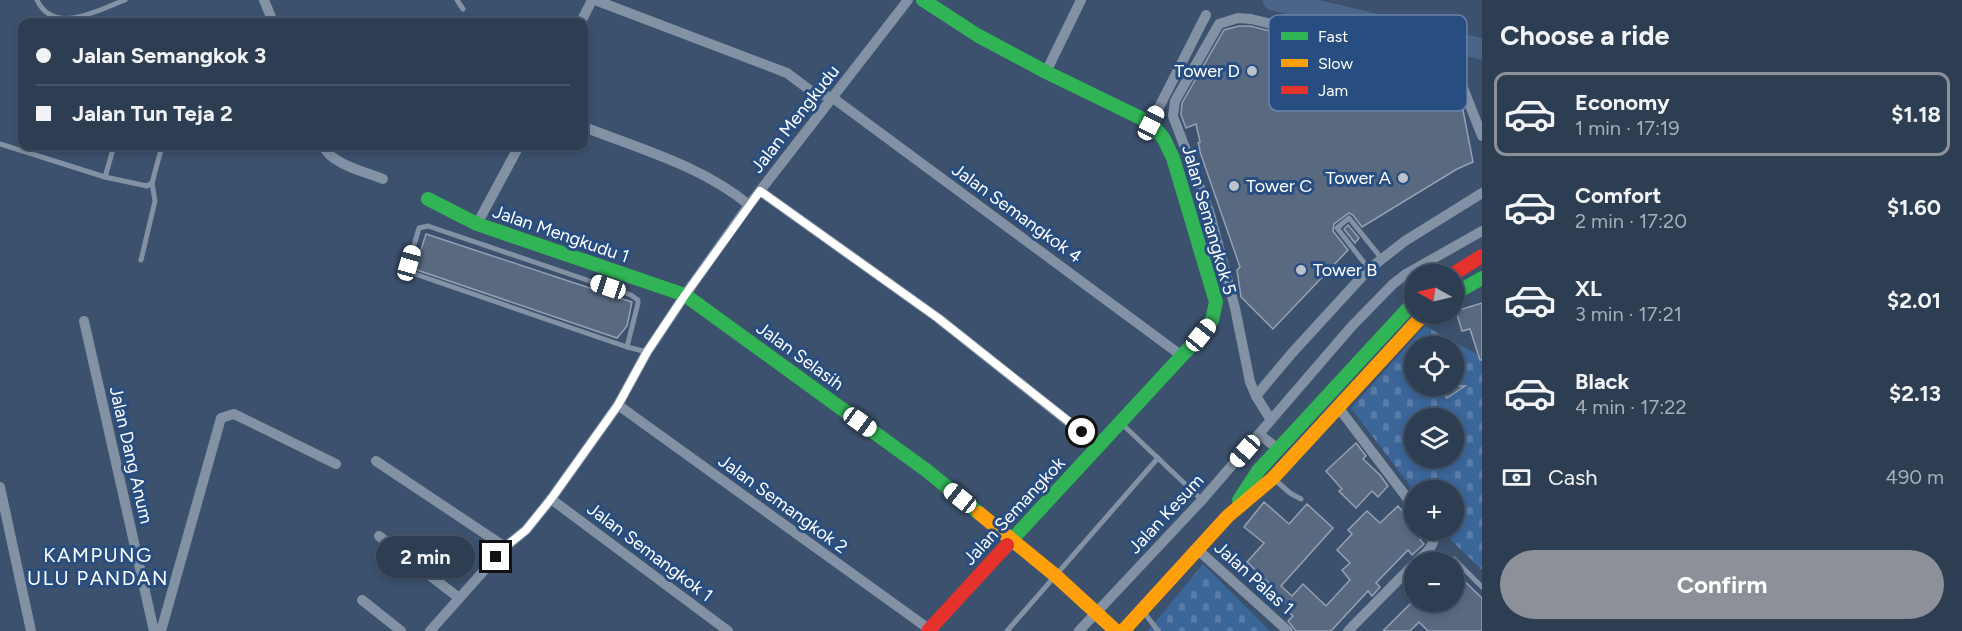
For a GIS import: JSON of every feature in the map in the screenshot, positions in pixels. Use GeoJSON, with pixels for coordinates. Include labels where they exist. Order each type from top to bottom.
{"type":"FeatureCollection","features":[{"type":"Feature","properties":{"kind":"street"},"geometry":{"type":"LineString","coordinates":[[264,0],[271,18]]}},
{"type":"Feature","properties":{"kind":"street"},"geometry":{"type":"LineString","coordinates":[[583,18],[594,0]]}},
{"type":"Feature","properties":{"kind":"street","name":"Jalan Semangkok 4"},"geometry":{"type":"LineString","coordinates":[[594,0],[787,73],[811,92],[833,98],[1182,356]]}},
{"type":"Feature","properties":{"kind":"street","name":"Jalan Mengkudu"},"geometry":{"type":"LineString","coordinates":[[430,631],[505,547],[526,530],[551,499],[618,405],[647,352],[749,205],[908,0]]}},
{"type":"Feature","properties":{"kind":"street","name":"Jalan Semangkok 5"},"geometry":{"type":"LineString","coordinates":[[923,0],[977,35],[1046,72],[1151,123],[1167,142],[1214,292],[1215,312],[1211,323],[1201,335]]}},
{"type":"Feature","properties":{"kind":"street"},"geometry":{"type":"LineString","coordinates":[[1046,72],[1081,0]]}},
{"type":"Feature","properties":{"kind":"street"},"geometry":{"type":"LineString","coordinates":[[1151,123],[1206,15]]}},
{"type":"Feature","properties":{"kind":"street"},"geometry":{"type":"LineString","coordinates":[[1269,23],[1238,18],[1219,24],[1175,101],[1173,116],[1210,214],[1235,308],[1250,382],[1271,420]]}},
{"type":"Feature","properties":{"kind":"street"},"geometry":{"type":"LineString","coordinates":[[1467,98],[1482,136]]}},
{"type":"Feature","properties":{"kind":"street"},"geometry":{"type":"LineString","coordinates":[[588,129],[699,172],[731,190],[749,205]]}},
{"type":"Feature","properties":{"kind":"street"},"geometry":{"type":"LineString","coordinates":[[325,150],[334,160],[383,179]]}},
{"type":"Feature","properties":{"kind":"street"},"geometry":{"type":"LineString","coordinates":[[477,224],[517,150]]}},
{"type":"Feature","properties":{"kind":"street"},"geometry":{"type":"LineString","coordinates":[[760,191],[938,318],[1099,446]]}},
{"type":"Feature","properties":{"kind":"street"},"geometry":{"type":"LineString","coordinates":[[1256,396],[1369,269],[1405,241],[1482,193]]}},
{"type":"Feature","properties":{"kind":"street","name":"Jalan Mengkudu 1"},"geometry":{"type":"LineString","coordinates":[[428,199],[477,224],[685,295]]}},
{"type":"Feature","properties":{"kind":"street","name":"Jalan Kesum"},"geometry":{"type":"LineString","coordinates":[[1432,264],[1482,231]]}},
{"type":"Feature","properties":{"kind":"street"},"geometry":{"type":"LineString","coordinates":[[1464,267],[1482,256]]}},
{"type":"Feature","properties":{"kind":"street","name":"Jalan Kesum"},"geometry":{"type":"LineString","coordinates":[[1079,631],[1202,501],[1352,326],[1393,284],[1404,276]]}},
{"type":"Feature","properties":{"kind":"street"},"geometry":{"type":"LineString","coordinates":[[1464,288],[1482,278]]}},
{"type":"Feature","properties":{"kind":"street","name":"Jalan Selasih"},"geometry":{"type":"LineString","coordinates":[[685,295],[926,470],[1056,576],[1116,631]]}},
{"type":"Feature","properties":{"kind":"street"},"geometry":{"type":"LineString","coordinates":[[1123,631],[1228,516],[1258,471],[1404,313]]}},
{"type":"Feature","properties":{"kind":"street","name":"Jalan Dang Anum"},"geometry":{"type":"LineString","coordinates":[[84,321],[154,631]]}},
{"type":"Feature","properties":{"kind":"street"},"geometry":{"type":"LineString","coordinates":[[1228,516],[1273,478],[1415,324]]}},
{"type":"Feature","properties":{"kind":"street","name":"Jalan Semangkok"},"geometry":{"type":"LineString","coordinates":[[929,630],[1201,335]]}},
{"type":"Feature","properties":{"kind":"street","name":"Jalan Semangkok 2"},"geometry":{"type":"LineString","coordinates":[[618,405],[929,630]]}},
{"type":"Feature","properties":{"kind":"street"},"geometry":{"type":"LineString","coordinates":[[1338,407],[1404,494]]}},
{"type":"Feature","properties":{"kind":"street"},"geometry":{"type":"LineString","coordinates":[[161,631],[221,418],[234,414],[336,464]]}},
{"type":"Feature","properties":{"kind":"street"},"geometry":{"type":"LineString","coordinates":[[1259,434],[1278,449]]}},
{"type":"Feature","properties":{"kind":"street"},"geometry":{"type":"LineString","coordinates":[[376,461],[505,547]]}},
{"type":"Feature","properties":{"kind":"street"},"geometry":{"type":"LineString","coordinates":[[0,487],[31,631]]}},
{"type":"Feature","properties":{"kind":"street","name":"Jalan Semangkok 1"},"geometry":{"type":"LineString","coordinates":[[551,499],[728,631]]}},
{"type":"Feature","properties":{"kind":"street"},"geometry":{"type":"LineString","coordinates":[[379,536],[459,598]]}},
{"type":"Feature","properties":{"kind":"street"},"geometry":{"type":"LineString","coordinates":[[1425,552],[1434,540]]}},
{"type":"Feature","properties":{"kind":"street","name":"Jalan Palas 1"},"geometry":{"type":"LineString","coordinates":[[1198,550],[1288,631]]}},
{"type":"Feature","properties":{"kind":"street"},"geometry":{"type":"LineString","coordinates":[[1348,631],[1404,574]]}},
{"type":"Feature","properties":{"kind":"street"},"geometry":{"type":"LineString","coordinates":[[362,600],[401,631]]}},
{"type":"Feature","properties":{"kind":"lane"},"geometry":{"type":"LineString","coordinates":[[37,0],[41,9],[53,18]]}},
{"type":"Feature","properties":{"kind":"lane"},"geometry":{"type":"LineString","coordinates":[[70,18],[125,0]]}},
{"type":"Feature","properties":{"kind":"lane"},"geometry":{"type":"LineString","coordinates":[[456,0],[463,9]]}},
{"type":"Feature","properties":{"kind":"lane"},"geometry":{"type":"LineString","coordinates":[[0,144],[18,150]]}},
{"type":"Feature","properties":{"kind":"lane"},"geometry":{"type":"LineString","coordinates":[[19,150],[105,177],[147,186],[152,183]]}},
{"type":"Feature","properties":{"kind":"lane"},"geometry":{"type":"LineString","coordinates":[[105,177],[113,150]]}},
{"type":"Feature","properties":{"kind":"lane"},"geometry":{"type":"LineString","coordinates":[[141,260],[155,201],[152,183],[161,150]]}},
{"type":"Feature","properties":{"kind":"lane"},"geometry":{"type":"LineString","coordinates":[[1369,269],[1337,228],[1349,218],[1382,259]]}},
{"type":"Feature","properties":{"kind":"lane"},"geometry":{"type":"LineString","coordinates":[[627,347],[638,303],[638,300],[631,295],[428,226],[419,228],[409,263],[410,270],[415,274],[627,347],[647,352]]}},
{"type":"Feature","properties":{"kind":"lane"},"geometry":{"type":"LineString","coordinates":[[1121,423],[1202,501]]}},
{"type":"Feature","properties":{"kind":"lane"},"geometry":{"type":"LineString","coordinates":[[1007,631],[1158,458]]}},
{"type":"Feature","properties":{"kind":"lane"},"geometry":{"type":"LineString","coordinates":[[1273,478],[1290,493],[1301,499]]}},
{"type":"Feature","properties":{"kind":"lane"},"geometry":{"type":"LineString","coordinates":[[1464,568],[1482,587]]}},
{"type":"Feature","properties":{"kind":"lane"},"geometry":{"type":"LineString","coordinates":[[1142,610],[1158,631]]}},
{"type":"Feature","properties":{"kind":"green space"},"geometry":{"type":"Polygon","coordinates":[[[1425,326],[1443,336],[1416,336],[1425,326]]]}},
{"type":"Feature","properties":{"kind":"green space"},"geometry":{"type":"Polygon","coordinates":[[[1464,347],[1482,357],[1482,570],[1451,540],[1464,540],[1464,480],[1406,480],[1351,408],[1404,349],[1404,396],[1464,396],[1464,347]]]}},
{"type":"Feature","properties":{"kind":"green space"},"geometry":{"type":"Polygon","coordinates":[[[1203,564],[1270,631],[1148,631],[1203,564]]]}},
{"type":"Feature","properties":{"kind":"building"},"geometry":{"type":"Polygon","coordinates":[[[1250,26],[1269,31],[1269,111],[1463,111],[1473,162],[1457,169],[1362,227],[1349,213],[1334,224],[1333,231],[1348,250],[1273,329],[1241,297],[1237,270],[1240,267],[1199,149],[1198,143],[1200,142],[1196,124],[1186,128],[1181,115],[1182,103],[1224,30],[1250,26]]]}},
{"type":"Feature","properties":{"kind":"building"},"geometry":{"type":"Polygon","coordinates":[[[1348,225],[1359,238],[1355,243],[1344,229],[1348,225]]]}},
{"type":"Feature","properties":{"kind":"building"},"geometry":{"type":"Polygon","coordinates":[[[426,234],[632,302],[627,326],[617,338],[417,270],[415,268],[426,234]]]}},
{"type":"Feature","properties":{"kind":"building"},"geometry":{"type":"Polygon","coordinates":[[[1482,303],[1482,360],[1480,360],[1470,329],[1462,331],[1460,324],[1464,324],[1464,309],[1482,303]]]}},
{"type":"Feature","properties":{"kind":"building"},"geometry":{"type":"Polygon","coordinates":[[[1356,443],[1366,456],[1363,459],[1388,486],[1378,497],[1372,491],[1356,508],[1339,491],[1342,489],[1326,471],[1356,443]]]}},
{"type":"Feature","properties":{"kind":"building"},"geometry":{"type":"Polygon","coordinates":[[[1264,502],[1289,524],[1307,504],[1333,528],[1281,586],[1292,596],[1303,584],[1326,606],[1350,580],[1342,570],[1350,563],[1337,550],[1352,534],[1348,530],[1367,511],[1380,523],[1398,506],[1404,513],[1404,540],[1420,540],[1424,544],[1415,552],[1408,550],[1404,552],[1376,583],[1380,587],[1372,596],[1368,591],[1331,631],[1296,631],[1288,621],[1293,616],[1285,609],[1288,605],[1247,562],[1264,543],[1244,527],[1264,502]]]}},
{"type":"Feature","properties":{"kind":"building"},"geometry":{"type":"Polygon","coordinates":[[[1464,581],[1482,598],[1482,631],[1428,631],[1419,622],[1410,631],[1383,631],[1404,610],[1404,612],[1464,612],[1464,581]]]}},
{"type":"Feature","properties":{"kind":"waterway"},"geometry":{"type":"LineString","coordinates":[[1273,0],[1337,15]]}},
{"type":"Feature","properties":{"kind":"waterway"},"geometry":{"type":"LineString","coordinates":[[1467,45],[1482,49]]}},
{"type":"Feature","properties":{"kind":"traffic: fast"},"geometry":{"type":"LineString","coordinates":[[923,0],[977,35],[1046,72],[1151,123],[1164,139],[1173,158],[1216,302],[1212,320],[1201,335],[1007,545]]}},
{"type":"Feature","properties":{"kind":"traffic: fast"},"geometry":{"type":"LineString","coordinates":[[428,199],[477,224],[685,295],[926,470],[979,513]]}},
{"type":"Feature","properties":{"kind":"traffic: fast"},"geometry":{"type":"LineString","coordinates":[[1464,288],[1482,278]]}},
{"type":"Feature","properties":{"kind":"traffic: fast"},"geometry":{"type":"LineString","coordinates":[[1239,500],[1258,471],[1404,313]]}},
{"type":"Feature","properties":{"kind":"traffic: slow"},"geometry":{"type":"LineString","coordinates":[[1123,631],[1228,516],[1273,478],[1415,324]]}},
{"type":"Feature","properties":{"kind":"traffic: slow"},"geometry":{"type":"LineString","coordinates":[[979,513],[1056,576],[1116,631]]}},
{"type":"Feature","properties":{"kind":"traffic: jam"},"geometry":{"type":"LineString","coordinates":[[1464,267],[1482,256]]}},
{"type":"Feature","properties":{"kind":"traffic: jam"},"geometry":{"type":"LineString","coordinates":[[928,631],[1007,545]]}},
{"type":"Feature","properties":{"kind":"place","name":"Tower D"},"geometry":{"type":"Point","coordinates":[1252,71]}},
{"type":"Feature","properties":{"kind":"place","name":"Tower A"},"geometry":{"type":"Point","coordinates":[1403,178]}},
{"type":"Feature","properties":{"kind":"place","name":"Tower C"},"geometry":{"type":"Point","coordinates":[1234,186]}},
{"type":"Feature","properties":{"kind":"place","name":"Tower B"},"geometry":{"type":"Point","coordinates":[1301,270]}},
{"type":"Feature","properties":{"kind":"district","name":"KAMPUNG ULU PANDAN"},"geometry":{"type":"Point","coordinates":[98,566]}},
{"type":"Feature","properties":{"kind":"route"},"geometry":{"type":"LineString","coordinates":[[496,557],[526,530],[551,499],[618,405],[647,352],[685,295],[760,191],[938,318],[1082,432]]}}]}
